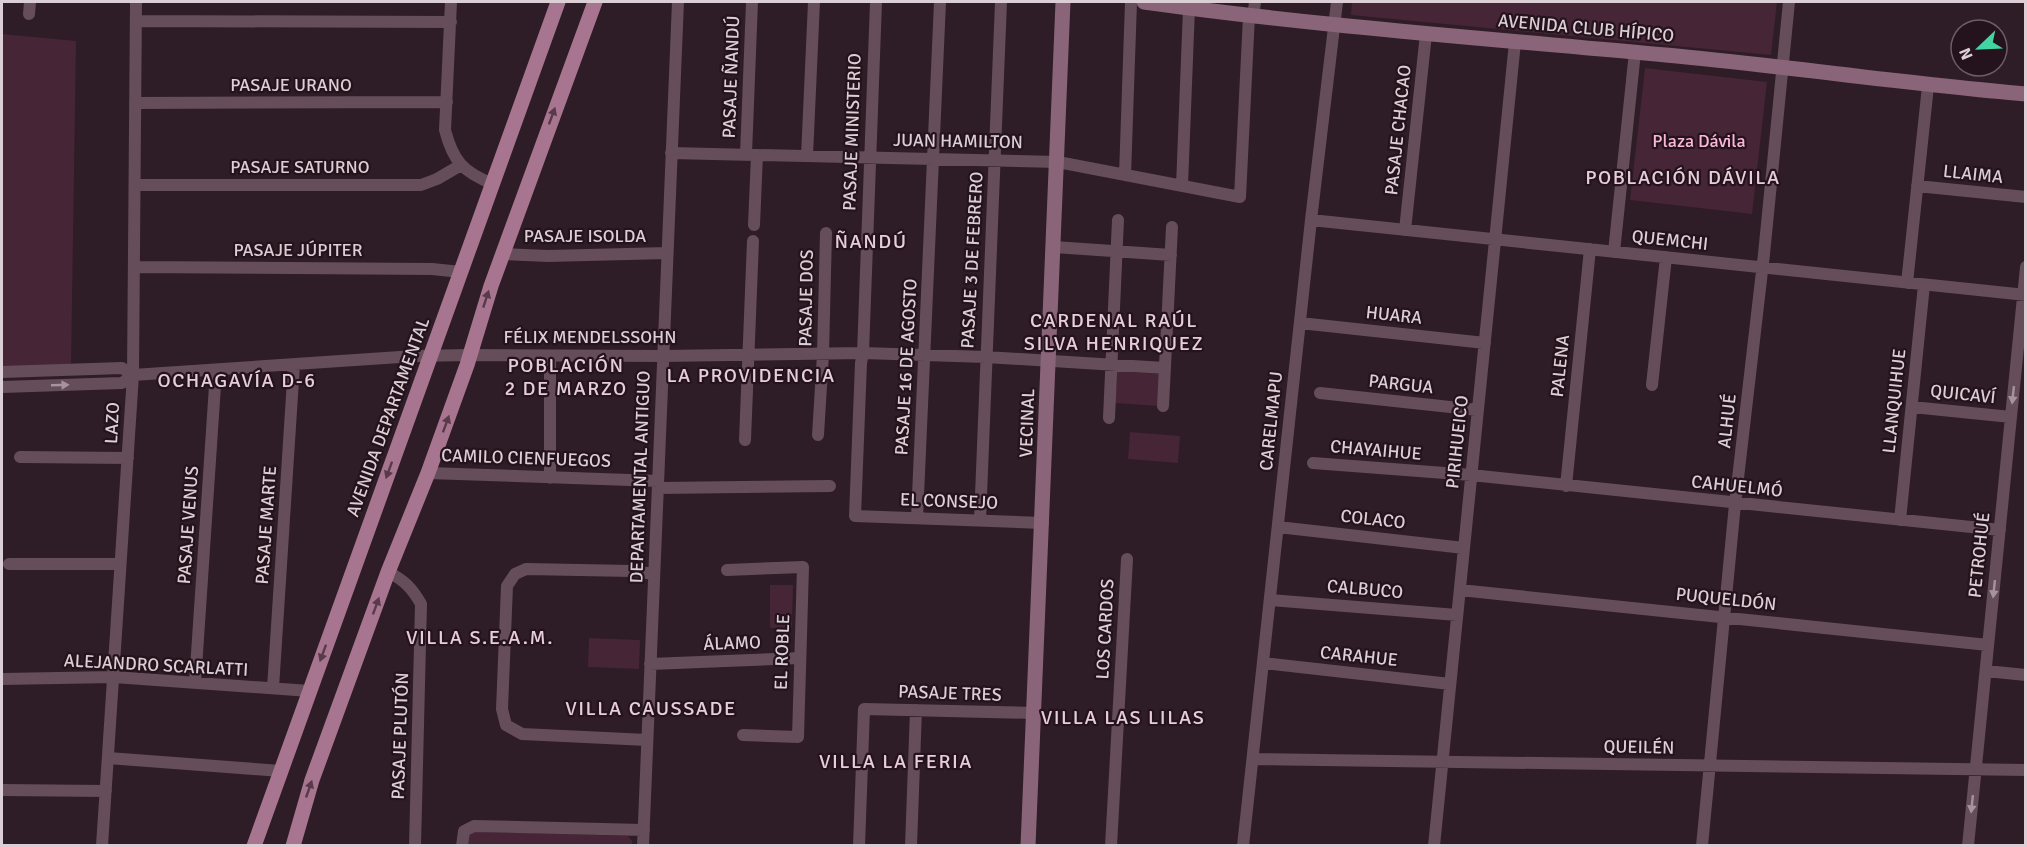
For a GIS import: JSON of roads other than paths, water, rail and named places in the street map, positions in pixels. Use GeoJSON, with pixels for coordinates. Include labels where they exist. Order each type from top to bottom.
{"type":"FeatureCollection","features":[{"type":"Feature","properties":{"kind":"main road","name":"AVENIDA DEPARTAMENTAL"},"geometry":{"type":"LineString","coordinates":[[254,846],[558,2]]}},
{"type":"Feature","properties":{"kind":"main road"},"geometry":{"type":"LineString","coordinates":[[293,846],[312,780],[388,572],[428,473],[502,254],[595,2]]}},
{"type":"Feature","properties":{"kind":"street","name":"LAZO"},"geometry":{"type":"LineString","coordinates":[[102,846],[133,375],[136,2]]}},
{"type":"Feature","properties":{"kind":"street"},"geometry":{"type":"LineString","coordinates":[[451,2],[445,130],[450,150],[461,165],[473,176],[493,184]]}},
{"type":"Feature","properties":{"kind":"street","name":"DEPARTAMENTAL ANTIGUO"},"geometry":{"type":"LineString","coordinates":[[643,846],[678,2]]}},
{"type":"Feature","properties":{"kind":"street","name":"PASAJE ÑANDÚ"},"geometry":{"type":"LineString","coordinates":[[752,2],[754,225]]}},
{"type":"Feature","properties":{"kind":"street"},"geometry":{"type":"LineString","coordinates":[[807,156],[814,2]]}},
{"type":"Feature","properties":{"kind":"street","name":"PASAJE MINISTERIO"},"geometry":{"type":"LineString","coordinates":[[855,516],[876,2]]}},
{"type":"Feature","properties":{"kind":"street","name":"PASAJE 16 DE AGOSTO"},"geometry":{"type":"LineString","coordinates":[[917,518],[940,2]]}},
{"type":"Feature","properties":{"kind":"street","name":"PASAJE 3 DE FEBRERO"},"geometry":{"type":"LineString","coordinates":[[980,520],[1001,2]]}},
{"type":"Feature","properties":{"kind":"street","name":"VECINAL"},"geometry":{"type":"LineString","coordinates":[[1028,846],[1063,2]]}},
{"type":"Feature","properties":{"kind":"street"},"geometry":{"type":"LineString","coordinates":[[1125,175],[1131,2]]}},
{"type":"Feature","properties":{"kind":"street","name":"AVENIDA CLUB HÍPICO"},"geometry":{"type":"LineString","coordinates":[[1144,2],[1189,8],[1252,11],[1334,26],[1635,52],[1782,67],[1928,86],[2025,94]]}},
{"type":"Feature","properties":{"kind":"street","name":"CARELMAPU"},"geometry":{"type":"LineString","coordinates":[[1244,846],[1311,220],[1337,2]]}},
{"type":"Feature","properties":{"kind":"street","name":"ALHUÉ"},"geometry":{"type":"LineString","coordinates":[[1702,846],[1735,504],[1761,267],[1766,243],[1789,2]]}},
{"type":"Feature","properties":{"kind":"street"},"geometry":{"type":"LineString","coordinates":[[1182,186],[1189,8]]}},
{"type":"Feature","properties":{"kind":"street","name":"JUAN HAMILTON"},"geometry":{"type":"LineString","coordinates":[[671,153],[1058,162],[1240,197],[1252,11]]}},
{"type":"Feature","properties":{"kind":"street"},"geometry":{"type":"LineString","coordinates":[[136,21],[451,22]]}},
{"type":"Feature","properties":{"kind":"street","name":"PASAJE CHACAO"},"geometry":{"type":"LineString","coordinates":[[1405,230],[1426,34]]}},
{"type":"Feature","properties":{"kind":"street","name":"PIRIHUEICO"},"geometry":{"type":"LineString","coordinates":[[1434,846],[1515,42]]}},
{"type":"Feature","properties":{"kind":"street"},"geometry":{"type":"LineString","coordinates":[[1614,252],[1635,52]]}},
{"type":"Feature","properties":{"kind":"street"},"geometry":{"type":"LineString","coordinates":[[1907,283],[1928,86]]}},
{"type":"Feature","properties":{"kind":"street","name":"PASAJE URANO"},"geometry":{"type":"LineString","coordinates":[[135,103],[447,102]]}},
{"type":"Feature","properties":{"kind":"street","name":"PASAJE SATURNO"},"geometry":{"type":"LineString","coordinates":[[135,185],[422,185],[461,165]]}},
{"type":"Feature","properties":{"kind":"street","name":"LLAIMA"},"geometry":{"type":"LineString","coordinates":[[1917,183],[2025,190]]}},
{"type":"Feature","properties":{"kind":"street","name":"LLAIMA"},"geometry":{"type":"LineString","coordinates":[[1917,183],[2025,197]]}},
{"type":"Feature","properties":{"kind":"street"},"geometry":{"type":"LineString","coordinates":[[1109,418],[1118,220]]}},
{"type":"Feature","properties":{"kind":"street","name":"QUEMCHI"},"geometry":{"type":"LineString","coordinates":[[1311,220],[2024,295]]}},
{"type":"Feature","properties":{"kind":"street"},"geometry":{"type":"LineString","coordinates":[[1163,406],[1172,227]]}},
{"type":"Feature","properties":{"kind":"street","name":"PASAJE DOS"},"geometry":{"type":"LineString","coordinates":[[818,435],[826,233]]}},
{"type":"Feature","properties":{"kind":"street"},"geometry":{"type":"LineString","coordinates":[[745,440],[753,241]]}},
{"type":"Feature","properties":{"kind":"street"},"geometry":{"type":"LineString","coordinates":[[1054,247],[1170,255]]}},
{"type":"Feature","properties":{"kind":"street","name":"PALENA"},"geometry":{"type":"LineString","coordinates":[[1566,486],[1590,249]]}},
{"type":"Feature","properties":{"kind":"street","name":"PASAJE ISOLDA"},"geometry":{"type":"LineString","coordinates":[[502,254],[548,256],[667,253]]}},
{"type":"Feature","properties":{"kind":"street"},"geometry":{"type":"LineString","coordinates":[[1652,385],[1666,257]]}},
{"type":"Feature","properties":{"kind":"street","name":"PASAJE JÚPITER"},"geometry":{"type":"LineString","coordinates":[[134,267],[432,268],[461,272]]}},
{"type":"Feature","properties":{"kind":"street","name":"PETROHUÉ"},"geometry":{"type":"LineString","coordinates":[[1968,846],[2025,267]]}},
{"type":"Feature","properties":{"kind":"street","name":"LLANQUIHUE"},"geometry":{"type":"LineString","coordinates":[[1900,520],[1924,285]]}},
{"type":"Feature","properties":{"kind":"street","name":"HUARA"},"geometry":{"type":"LineString","coordinates":[[1300,323],[1485,343]]}},
{"type":"Feature","properties":{"kind":"street","name":"FÉLIX MENDELSSOHN"},"geometry":{"type":"LineString","coordinates":[[2,387],[122,383],[133,375],[469,355],[663,356],[863,353],[986,357],[1166,368]]}},
{"type":"Feature","properties":{"kind":"street"},"geometry":{"type":"LineString","coordinates":[[550,356],[550,478]]}},
{"type":"Feature","properties":{"kind":"street","name":"PASAJE MARTE"},"geometry":{"type":"LineString","coordinates":[[273,688],[294,364]]}},
{"type":"Feature","properties":{"kind":"street","name":"FÉLIX MENDELSSOHN"},"geometry":{"type":"LineString","coordinates":[[2,372],[122,368],[133,375]]}},
{"type":"Feature","properties":{"kind":"street","name":"PASAJE VENUS"},"geometry":{"type":"LineString","coordinates":[[195,683],[216,370]]}},
{"type":"Feature","properties":{"kind":"street","name":"PARGUA"},"geometry":{"type":"LineString","coordinates":[[1320,393],[1478,410]]}},
{"type":"Feature","properties":{"kind":"street","name":"QUICAVÍ"},"geometry":{"type":"LineString","coordinates":[[1912,407],[2011,417]]}},
{"type":"Feature","properties":{"kind":"street"},"geometry":{"type":"LineString","coordinates":[[20,457],[128,458]]}},
{"type":"Feature","properties":{"kind":"street","name":"CHAYAIHUE"},"geometry":{"type":"LineString","coordinates":[[1313,463],[1471,476]]}},
{"type":"Feature","properties":{"kind":"street","name":"CAMILO CIENFUEGOS"},"geometry":{"type":"LineString","coordinates":[[428,473],[658,485],[830,486]]}},
{"type":"Feature","properties":{"kind":"street","name":"CAHUELMÓ"},"geometry":{"type":"LineString","coordinates":[[1471,476],[2000,530]]}},
{"type":"Feature","properties":{"kind":"street","name":"EL CONSEJO"},"geometry":{"type":"LineString","coordinates":[[855,516],[1043,523]]}},
{"type":"Feature","properties":{"kind":"street","name":"COLACO"},"geometry":{"type":"LineString","coordinates":[[1278,526],[1464,548]]}},
{"type":"Feature","properties":{"kind":"street","name":"LOS CARDOS"},"geometry":{"type":"LineString","coordinates":[[1112,846],[1127,559]]}},
{"type":"Feature","properties":{"kind":"street"},"geometry":{"type":"LineString","coordinates":[[9,564],[120,564]]}},
{"type":"Feature","properties":{"kind":"street","name":"EL ROBLE"},"geometry":{"type":"LineString","coordinates":[[727,570],[802,567],[798,737],[743,735]]}},
{"type":"Feature","properties":{"kind":"street"},"geometry":{"type":"LineString","coordinates":[[647,740],[522,734],[507,725],[502,709],[507,586],[515,574],[526,570],[632,571],[654,574]]}},
{"type":"Feature","properties":{"kind":"street","name":"PASAJE PLUTÓN"},"geometry":{"type":"LineString","coordinates":[[388,572],[402,579],[413,589],[421,604],[415,846]]}},
{"type":"Feature","properties":{"kind":"street","name":"PUQUELDÓN"},"geometry":{"type":"LineString","coordinates":[[1460,590],[1988,645]]}},
{"type":"Feature","properties":{"kind":"street","name":"CALBUCO"},"geometry":{"type":"LineString","coordinates":[[1270,600],[1457,615]]}},
{"type":"Feature","properties":{"kind":"street","name":"ÁLAMO"},"geometry":{"type":"LineString","coordinates":[[650,664],[800,658]]}},
{"type":"Feature","properties":{"kind":"street","name":"CARAHUE"},"geometry":{"type":"LineString","coordinates":[[1263,663],[1450,684]]}},
{"type":"Feature","properties":{"kind":"street"},"geometry":{"type":"LineString","coordinates":[[1986,671],[2025,675]]}},
{"type":"Feature","properties":{"kind":"street","name":"ALEJANDRO SCARLATTI"},"geometry":{"type":"LineString","coordinates":[[2,679],[114,677],[310,691]]}},
{"type":"Feature","properties":{"kind":"street","name":"PASAJE TRES"},"geometry":{"type":"LineString","coordinates":[[859,846],[864,709],[1034,713]]}},
{"type":"Feature","properties":{"kind":"street"},"geometry":{"type":"LineString","coordinates":[[911,846],[916,710]]}},
{"type":"Feature","properties":{"kind":"street"},"geometry":{"type":"LineString","coordinates":[[108,758],[281,771]]}},
{"type":"Feature","properties":{"kind":"street","name":"QUEILÉN"},"geometry":{"type":"LineString","coordinates":[[1253,759],[2025,770]]}},
{"type":"Feature","properties":{"kind":"street"},"geometry":{"type":"LineString","coordinates":[[2,790],[106,791]]}},
{"type":"Feature","properties":{"kind":"street"},"geometry":{"type":"LineString","coordinates":[[462,840],[468,828],[474,826],[644,830]]}},
{"type":"Feature","properties":{"kind":"district","name":"POBLACIÓN DÁVILA"},"geometry":{"type":"Point","coordinates":[1683,177]}},
{"type":"Feature","properties":{"kind":"district","name":"ÑANDÚ"},"geometry":{"type":"Point","coordinates":[871,241]}},
{"type":"Feature","properties":{"kind":"district","name":"CARDENAL RAÚL SILVA HENRIQUEZ"},"geometry":{"type":"Point","coordinates":[1114,332]}},
{"type":"Feature","properties":{"kind":"district","name":"LA PROVIDENCIA"},"geometry":{"type":"Point","coordinates":[751,375]}},
{"type":"Feature","properties":{"kind":"district","name":"POBLACIÓN 2 DE MARZO"},"geometry":{"type":"Point","coordinates":[566,376]}},
{"type":"Feature","properties":{"kind":"district","name":"OCHAGAVÍA D-6"},"geometry":{"type":"Point","coordinates":[237,380]}},
{"type":"Feature","properties":{"kind":"district","name":"VILLA S.E.A.M."},"geometry":{"type":"Point","coordinates":[480,637]}},
{"type":"Feature","properties":{"kind":"district","name":"VILLA CAUSSADE"},"geometry":{"type":"Point","coordinates":[651,708]}},
{"type":"Feature","properties":{"kind":"district","name":"VILLA LAS LILAS"},"geometry":{"type":"Point","coordinates":[1123,717]}},
{"type":"Feature","properties":{"kind":"district","name":"VILLA LA FERIA"},"geometry":{"type":"Point","coordinates":[896,761]}},
{"type":"Feature","properties":{"kind":"park label","name":"Plaza Dávila"},"geometry":{"type":"Point","coordinates":[1699,141]}}]}
